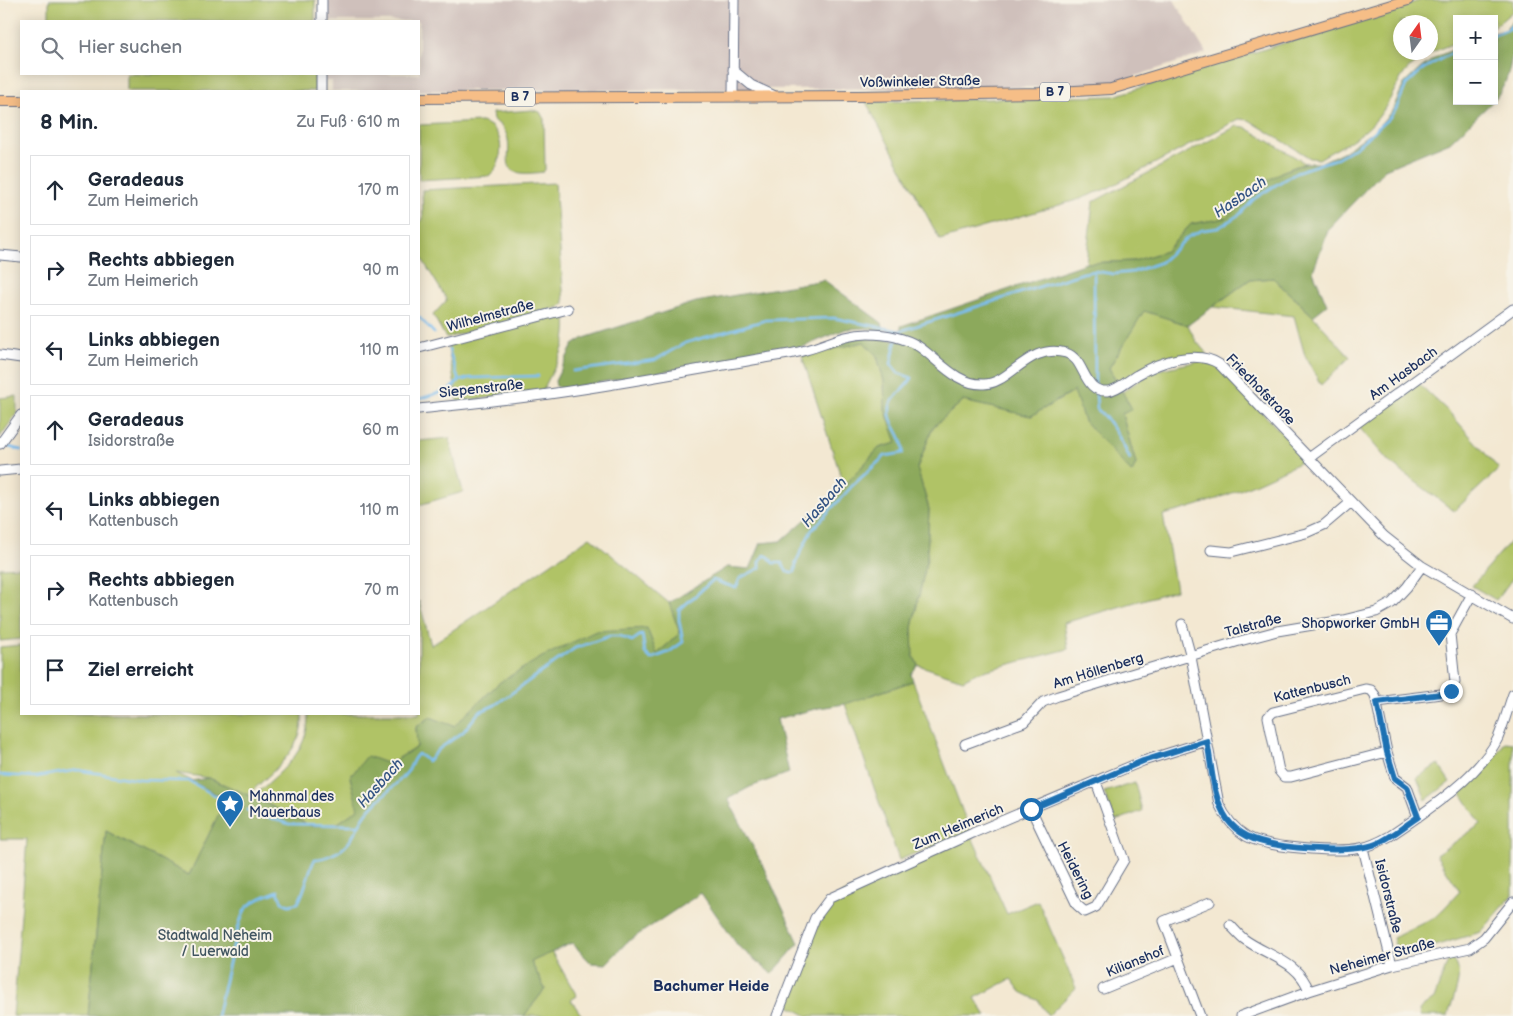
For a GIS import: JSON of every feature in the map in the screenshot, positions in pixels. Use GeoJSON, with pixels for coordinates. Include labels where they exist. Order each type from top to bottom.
{"type":"FeatureCollection","features":[{"type":"Feature","properties":{"kind":"main road","name":"Voßwinkeler Straße"},"geometry":{"type":"LineString","coordinates":[[420,98],[1039,93],[1111,89],[1408,0]]}},
{"type":"Feature","properties":{"kind":"main road"},"geometry":{"type":"LineString","coordinates":[[0,101],[20,101]]}},
{"type":"Feature","properties":{"kind":"street"},"geometry":{"type":"LineString","coordinates":[[322,0],[322,20]]}},
{"type":"Feature","properties":{"kind":"street"},"geometry":{"type":"LineString","coordinates":[[733,96],[734,0]]}},
{"type":"Feature","properties":{"kind":"street"},"geometry":{"type":"LineString","coordinates":[[733,70],[751,85],[776,96]]}},
{"type":"Feature","properties":{"kind":"street"},"geometry":{"type":"LineString","coordinates":[[320,90],[321,75]]}},
{"type":"Feature","properties":{"kind":"street"},"geometry":{"type":"LineString","coordinates":[[0,255],[20,257]]}},
{"type":"Feature","properties":{"kind":"street","name":"Wilhelmstraße"},"geometry":{"type":"LineString","coordinates":[[420,348],[568,309]]}},
{"type":"Feature","properties":{"kind":"street","name":"Am Hasbach"},"geometry":{"type":"LineString","coordinates":[[1309,458],[1513,309]]}},
{"type":"Feature","properties":{"kind":"street","name":"Siepenstraße"},"geometry":{"type":"LineString","coordinates":[[420,409],[546,394],[795,353],[847,336],[866,334],[903,339],[920,348],[959,377]]}},
{"type":"Feature","properties":{"kind":"street","name":"Friedhofstraße"},"geometry":{"type":"LineString","coordinates":[[959,377],[978,384],[991,384],[1031,358],[1045,353],[1064,352],[1077,361],[1092,386],[1100,390],[1109,391],[1143,372],[1168,362],[1189,358],[1209,359],[1219,364],[1350,503],[1384,536],[1422,566],[1513,619]]}},
{"type":"Feature","properties":{"kind":"street"},"geometry":{"type":"LineString","coordinates":[[0,356],[20,358]]}},
{"type":"Feature","properties":{"kind":"street"},"geometry":{"type":"LineString","coordinates":[[0,444],[20,416]]}},
{"type":"Feature","properties":{"kind":"street"},"geometry":{"type":"LineString","coordinates":[[0,471],[20,469]]}},
{"type":"Feature","properties":{"kind":"street"},"geometry":{"type":"LineString","coordinates":[[1211,550],[1231,552],[1306,533],[1324,526],[1350,503]]}},
{"type":"Feature","properties":{"kind":"street","name":"Talstraße"},"geometry":{"type":"LineString","coordinates":[[1191,657],[1277,631],[1343,620],[1376,612],[1392,602],[1407,587],[1422,566]]}},
{"type":"Feature","properties":{"kind":"street"},"geometry":{"type":"LineString","coordinates":[[1418,817],[1407,787],[1395,778],[1387,752],[1377,702],[1451,691],[1455,682],[1450,634],[1472,594]]}},
{"type":"Feature","properties":{"kind":"street"},"geometry":{"type":"LineString","coordinates":[[1182,624],[1191,657],[1219,804],[1228,819],[1240,832],[1261,841],[1332,850],[1363,848]]}},
{"type":"Feature","properties":{"kind":"street","name":"Am Höllenberg"},"geometry":{"type":"LineString","coordinates":[[965,744],[1024,722],[1043,702],[1058,696],[1191,657]]}},
{"type":"Feature","properties":{"kind":"street","name":"Kattenbusch"},"geometry":{"type":"LineString","coordinates":[[1377,702],[1374,692],[1365,689],[1273,712],[1268,720],[1279,771],[1284,777],[1291,777],[1387,752]]}},
{"type":"Feature","properties":{"kind":"street","name":"Isidorstraße"},"geometry":{"type":"LineString","coordinates":[[1392,965],[1363,848],[1390,836],[1418,817],[1485,760],[1498,739],[1513,694]]}},
{"type":"Feature","properties":{"kind":"street","name":"Zum Heimerich"},"geometry":{"type":"LineString","coordinates":[[776,1016],[815,918],[830,898],[1143,761],[1207,741]]}},
{"type":"Feature","properties":{"kind":"street","name":"Heidering"},"geometry":{"type":"LineString","coordinates":[[1031,809],[1077,905],[1085,912],[1089,912],[1096,907],[1124,860],[1096,782]]}},
{"type":"Feature","properties":{"kind":"street","name":"Kilianshof"},"geometry":{"type":"LineString","coordinates":[[1200,1016],[1164,921],[1210,902]]}},
{"type":"Feature","properties":{"kind":"street","name":"Neheimer Straße"},"geometry":{"type":"LineString","coordinates":[[1241,1016],[1309,991],[1392,965],[1470,948],[1484,938],[1513,902]]}},
{"type":"Feature","properties":{"kind":"street"},"geometry":{"type":"LineString","coordinates":[[1230,925],[1243,938],[1292,966],[1303,978],[1309,991]]}},
{"type":"Feature","properties":{"kind":"street","name":"Kilianshof"},"geometry":{"type":"LineString","coordinates":[[1102,989],[1178,958]]}},
{"type":"Feature","properties":{"kind":"shaded area"},"geometry":{"type":"Polygon","coordinates":[[[324,0],[1174,0],[1206,53],[1111,84],[1081,86],[990,88],[332,90],[332,81],[324,81],[324,75],[420,75],[420,20],[324,20],[324,0]]]}},
{"type":"Feature","properties":{"kind":"green space"},"geometry":{"type":"Polygon","coordinates":[[[49,0],[315,0],[315,20],[49,20],[49,0]]]}},
{"type":"Feature","properties":{"kind":"green space"},"geometry":{"type":"Polygon","coordinates":[[[1422,0],[1513,0],[1513,11],[1498,24],[1498,15],[1453,15],[1453,44],[1438,50],[1438,15],[1393,15],[1393,60],[1419,60],[1400,80],[1374,123],[1357,137],[1319,159],[1310,158],[1249,120],[1239,119],[1108,188],[1080,199],[940,240],[866,102],[1114,96],[1422,0]]]}},
{"type":"Feature","properties":{"kind":"green space"},"geometry":{"type":"Polygon","coordinates":[[[1513,20],[1511,63],[1505,82],[1498,94],[1498,32],[1504,30],[1513,20]]]}},
{"type":"Feature","properties":{"kind":"green space","name":"Stadtwald Neheim / Luerwald"},"geometry":{"type":"Polygon","coordinates":[[[1453,50],[1453,105],[1489,105],[1450,142],[1385,169],[1329,228],[1313,271],[1327,305],[1313,316],[1273,278],[1249,280],[1188,325],[1144,311],[1109,368],[1132,409],[1122,414],[1136,464],[1132,473],[1084,421],[1074,391],[1031,416],[963,401],[933,427],[917,468],[929,509],[927,559],[912,628],[913,655],[918,665],[911,674],[913,681],[845,704],[819,708],[777,719],[789,773],[750,787],[728,799],[762,864],[799,943],[772,974],[738,946],[701,893],[627,942],[606,964],[591,963],[572,943],[531,962],[545,989],[524,1016],[88,1016],[106,831],[189,875],[226,799],[190,781],[209,778],[253,797],[311,826],[338,823],[358,809],[350,777],[367,756],[389,764],[417,747],[416,727],[430,717],[454,726],[500,682],[542,657],[596,631],[647,628],[657,654],[680,633],[669,603],[727,567],[750,569],[761,543],[781,541],[844,486],[879,448],[897,443],[885,409],[884,381],[877,356],[864,342],[802,356],[849,338],[866,337],[902,341],[901,326],[1086,263],[1134,261],[1166,251],[1191,224],[1226,218],[1252,191],[1281,172],[1305,163],[1320,163],[1345,151],[1375,130],[1392,111],[1404,84],[1432,60],[1438,60],[1438,56],[1453,50]]]}},
{"type":"Feature","properties":{"kind":"green space"},"geometry":{"type":"Polygon","coordinates":[[[127,75],[315,75],[315,90],[127,90],[127,75]]]}},
{"type":"Feature","properties":{"kind":"green space"},"geometry":{"type":"Polygon","coordinates":[[[532,110],[540,112],[544,119],[545,170],[543,172],[524,173],[514,171],[509,165],[508,139],[503,129],[493,120],[492,113],[532,110]]]}},
{"type":"Feature","properties":{"kind":"green space"},"geometry":{"type":"Polygon","coordinates":[[[481,122],[489,125],[499,137],[500,154],[495,170],[490,176],[420,180],[420,125],[481,122]]]}},
{"type":"Feature","properties":{"kind":"green space"},"geometry":{"type":"Polygon","coordinates":[[[1237,126],[1245,127],[1305,163],[1281,172],[1253,191],[1226,218],[1191,224],[1166,251],[1134,261],[1086,263],[1093,202],[1237,126]]]}},
{"type":"Feature","properties":{"kind":"green space"},"geometry":{"type":"Polygon","coordinates":[[[555,183],[564,303],[560,307],[446,338],[433,315],[447,300],[420,256],[420,223],[423,219],[422,190],[555,183]]]}},
{"type":"Feature","properties":{"kind":"green space"},"geometry":{"type":"Polygon","coordinates":[[[1273,278],[1313,316],[1350,357],[1321,385],[1305,356],[1294,316],[1213,307],[1249,280],[1273,278]]]}},
{"type":"Feature","properties":{"kind":"green space"},"geometry":{"type":"Polygon","coordinates":[[[824,280],[882,323],[884,331],[866,328],[846,329],[800,348],[561,389],[556,386],[555,381],[573,345],[584,338],[696,302],[824,280]]]}},
{"type":"Feature","properties":{"kind":"green space"},"geometry":{"type":"Polygon","coordinates":[[[1144,310],[1188,325],[1196,341],[1208,355],[1191,354],[1118,385],[1109,368],[1144,310]]]}},
{"type":"Feature","properties":{"kind":"green space"},"geometry":{"type":"Polygon","coordinates":[[[559,314],[566,316],[566,337],[557,363],[543,390],[458,402],[447,343],[559,314]]]}},
{"type":"Feature","properties":{"kind":"green space"},"geometry":{"type":"Polygon","coordinates":[[[864,342],[877,356],[884,381],[885,409],[898,443],[879,448],[844,486],[802,356],[864,342]]]}},
{"type":"Feature","properties":{"kind":"green space"},"geometry":{"type":"Polygon","coordinates":[[[1199,361],[1217,366],[1307,459],[1237,491],[1163,515],[1176,590],[1064,623],[1068,649],[976,673],[963,680],[918,665],[913,655],[912,628],[927,559],[929,509],[917,468],[933,427],[963,401],[1031,416],[1075,391],[1084,421],[1136,464],[1122,414],[1132,409],[1121,393],[1153,371],[1199,361]]]}},
{"type":"Feature","properties":{"kind":"green space"},"geometry":{"type":"Polygon","coordinates":[[[1418,383],[1450,413],[1499,469],[1454,511],[1389,462],[1358,426],[1418,383]]]}},
{"type":"Feature","properties":{"kind":"green space"},"geometry":{"type":"Polygon","coordinates":[[[17,396],[17,413],[0,437],[0,398],[17,396]]]}},
{"type":"Feature","properties":{"kind":"green space"},"geometry":{"type":"Polygon","coordinates":[[[449,438],[463,492],[420,505],[420,441],[449,438]]]}},
{"type":"Feature","properties":{"kind":"green space"},"geometry":{"type":"Polygon","coordinates":[[[590,537],[669,603],[680,633],[657,654],[500,682],[454,727],[430,717],[416,727],[417,747],[389,764],[367,757],[350,777],[359,809],[338,823],[311,826],[253,797],[283,770],[298,751],[304,740],[308,715],[420,715],[420,605],[431,645],[590,537]]]}},
{"type":"Feature","properties":{"kind":"green space"},"geometry":{"type":"Polygon","coordinates":[[[1513,538],[1513,578],[1496,600],[1472,586],[1513,538]]]}},
{"type":"Feature","properties":{"kind":"green space"},"geometry":{"type":"Polygon","coordinates":[[[20,567],[20,639],[0,641],[0,568],[20,567]]]}},
{"type":"Feature","properties":{"kind":"green space"},"geometry":{"type":"Polygon","coordinates":[[[20,645],[20,715],[302,715],[298,738],[292,749],[285,759],[248,795],[209,778],[176,773],[227,798],[189,875],[106,831],[88,1016],[13,1016],[27,839],[0,839],[0,647],[20,645]]]}},
{"type":"Feature","properties":{"kind":"green space"},"geometry":{"type":"Polygon","coordinates":[[[913,681],[970,831],[899,860],[845,704],[913,681]]]}},
{"type":"Feature","properties":{"kind":"green space"},"geometry":{"type":"Polygon","coordinates":[[[1505,742],[1513,743],[1513,895],[1481,932],[1404,955],[1397,953],[1393,938],[1437,916],[1460,891],[1436,855],[1481,824],[1460,792],[1485,771],[1505,742]]]}},
{"type":"Feature","properties":{"kind":"green space"},"geometry":{"type":"Polygon","coordinates":[[[1438,764],[1450,782],[1426,800],[1417,778],[1438,764]]]}},
{"type":"Feature","properties":{"kind":"green space"},"geometry":{"type":"Polygon","coordinates":[[[1135,783],[1142,811],[1115,821],[1104,792],[1135,783]]]}},
{"type":"Feature","properties":{"kind":"green space"},"geometry":{"type":"Polygon","coordinates":[[[972,837],[1007,914],[1038,901],[1076,988],[1048,1016],[1039,1001],[1021,992],[1011,979],[975,998],[986,1016],[808,1016],[785,1004],[826,907],[842,894],[972,837]]]}},
{"type":"Feature","properties":{"kind":"green space"},"geometry":{"type":"Polygon","coordinates":[[[551,951],[577,996],[571,1000],[582,1016],[524,1016],[545,989],[531,962],[551,951]]]}},
{"type":"Feature","properties":{"kind":"green space"},"geometry":{"type":"Polygon","coordinates":[[[1449,958],[1455,962],[1459,976],[1448,1016],[1420,1016],[1419,1010],[1434,999],[1449,958]]]}},
{"type":"Feature","properties":{"kind":"waterway","name":"Hasbach"},"geometry":{"type":"LineString","coordinates":[[1498,33],[1508,29],[1513,24]]}},
{"type":"Feature","properties":{"kind":"waterway","name":"Hasbach"},"geometry":{"type":"LineString","coordinates":[[573,371],[655,360],[685,343],[766,320],[834,318],[900,331],[1083,273],[1094,271],[1114,274],[1133,272],[1161,262],[1188,237],[1202,230],[1218,228],[1240,214],[1254,199],[1296,172],[1335,159],[1357,146],[1389,118],[1396,109],[1406,85],[1423,69],[1453,52]]}},
{"type":"Feature","properties":{"kind":"waterway"},"geometry":{"type":"LineString","coordinates":[[1094,272],[1095,384]]}},
{"type":"Feature","properties":{"kind":"waterway"},"geometry":{"type":"LineString","coordinates":[[420,318],[434,333]]}},
{"type":"Feature","properties":{"kind":"waterway","name":"Hasbach"},"geometry":{"type":"LineString","coordinates":[[217,1016],[234,941],[247,907],[258,899],[278,891],[282,902],[289,905],[298,903],[315,859],[329,856],[346,846],[364,816],[404,776],[418,754],[428,761],[439,749],[463,732],[479,712],[495,705],[575,648],[610,636],[620,636],[632,641],[642,634],[645,653],[651,659],[669,652],[683,642],[679,610],[713,580],[736,588],[740,578],[760,568],[760,561],[764,555],[769,557],[773,563],[782,563],[787,572],[795,572],[796,562],[811,531],[853,485],[885,456],[903,453],[901,440],[890,417],[890,410],[891,403],[912,378],[898,373],[891,364],[896,340]]}},
{"type":"Feature","properties":{"kind":"waterway"},"geometry":{"type":"LineString","coordinates":[[449,350],[459,381]]}},
{"type":"Feature","properties":{"kind":"waterway"},"geometry":{"type":"LineString","coordinates":[[420,399],[449,390],[459,381],[470,378],[538,376]]}},
{"type":"Feature","properties":{"kind":"waterway"},"geometry":{"type":"LineString","coordinates":[[1096,392],[1097,409],[1116,432],[1130,459]]}},
{"type":"Feature","properties":{"kind":"waterway"},"geometry":{"type":"LineString","coordinates":[[9,447],[20,450]]}},
{"type":"Feature","properties":{"kind":"waterway"},"geometry":{"type":"LineString","coordinates":[[0,775],[36,777],[78,770],[140,780],[189,781],[234,806]]}},
{"type":"Feature","properties":{"kind":"waterway"},"geometry":{"type":"LineString","coordinates":[[247,810],[289,824],[358,825]]}},
{"type":"Feature","properties":{"kind":"place","name":"Shopworker GmbH"},"geometry":{"type":"Point","coordinates":[1439,647]}},
{"type":"Feature","properties":{"kind":"place","name":"Mahnmal des Mauerbaus"},"geometry":{"type":"Point","coordinates":[230,828]}},
{"type":"Feature","properties":{"kind":"district","name":"Bachumer Heide"},"geometry":{"type":"Point","coordinates":[711,986]}},
{"type":"Feature","properties":{"kind":"route"},"geometry":{"type":"LineString","coordinates":[[1031,809],[1143,761],[1207,741],[1219,804],[1232,825],[1240,832],[1248,837],[1281,845],[1332,850],[1363,848],[1376,844],[1418,817],[1407,787],[1395,778],[1387,752],[1377,702],[1451,691]]}}]}
